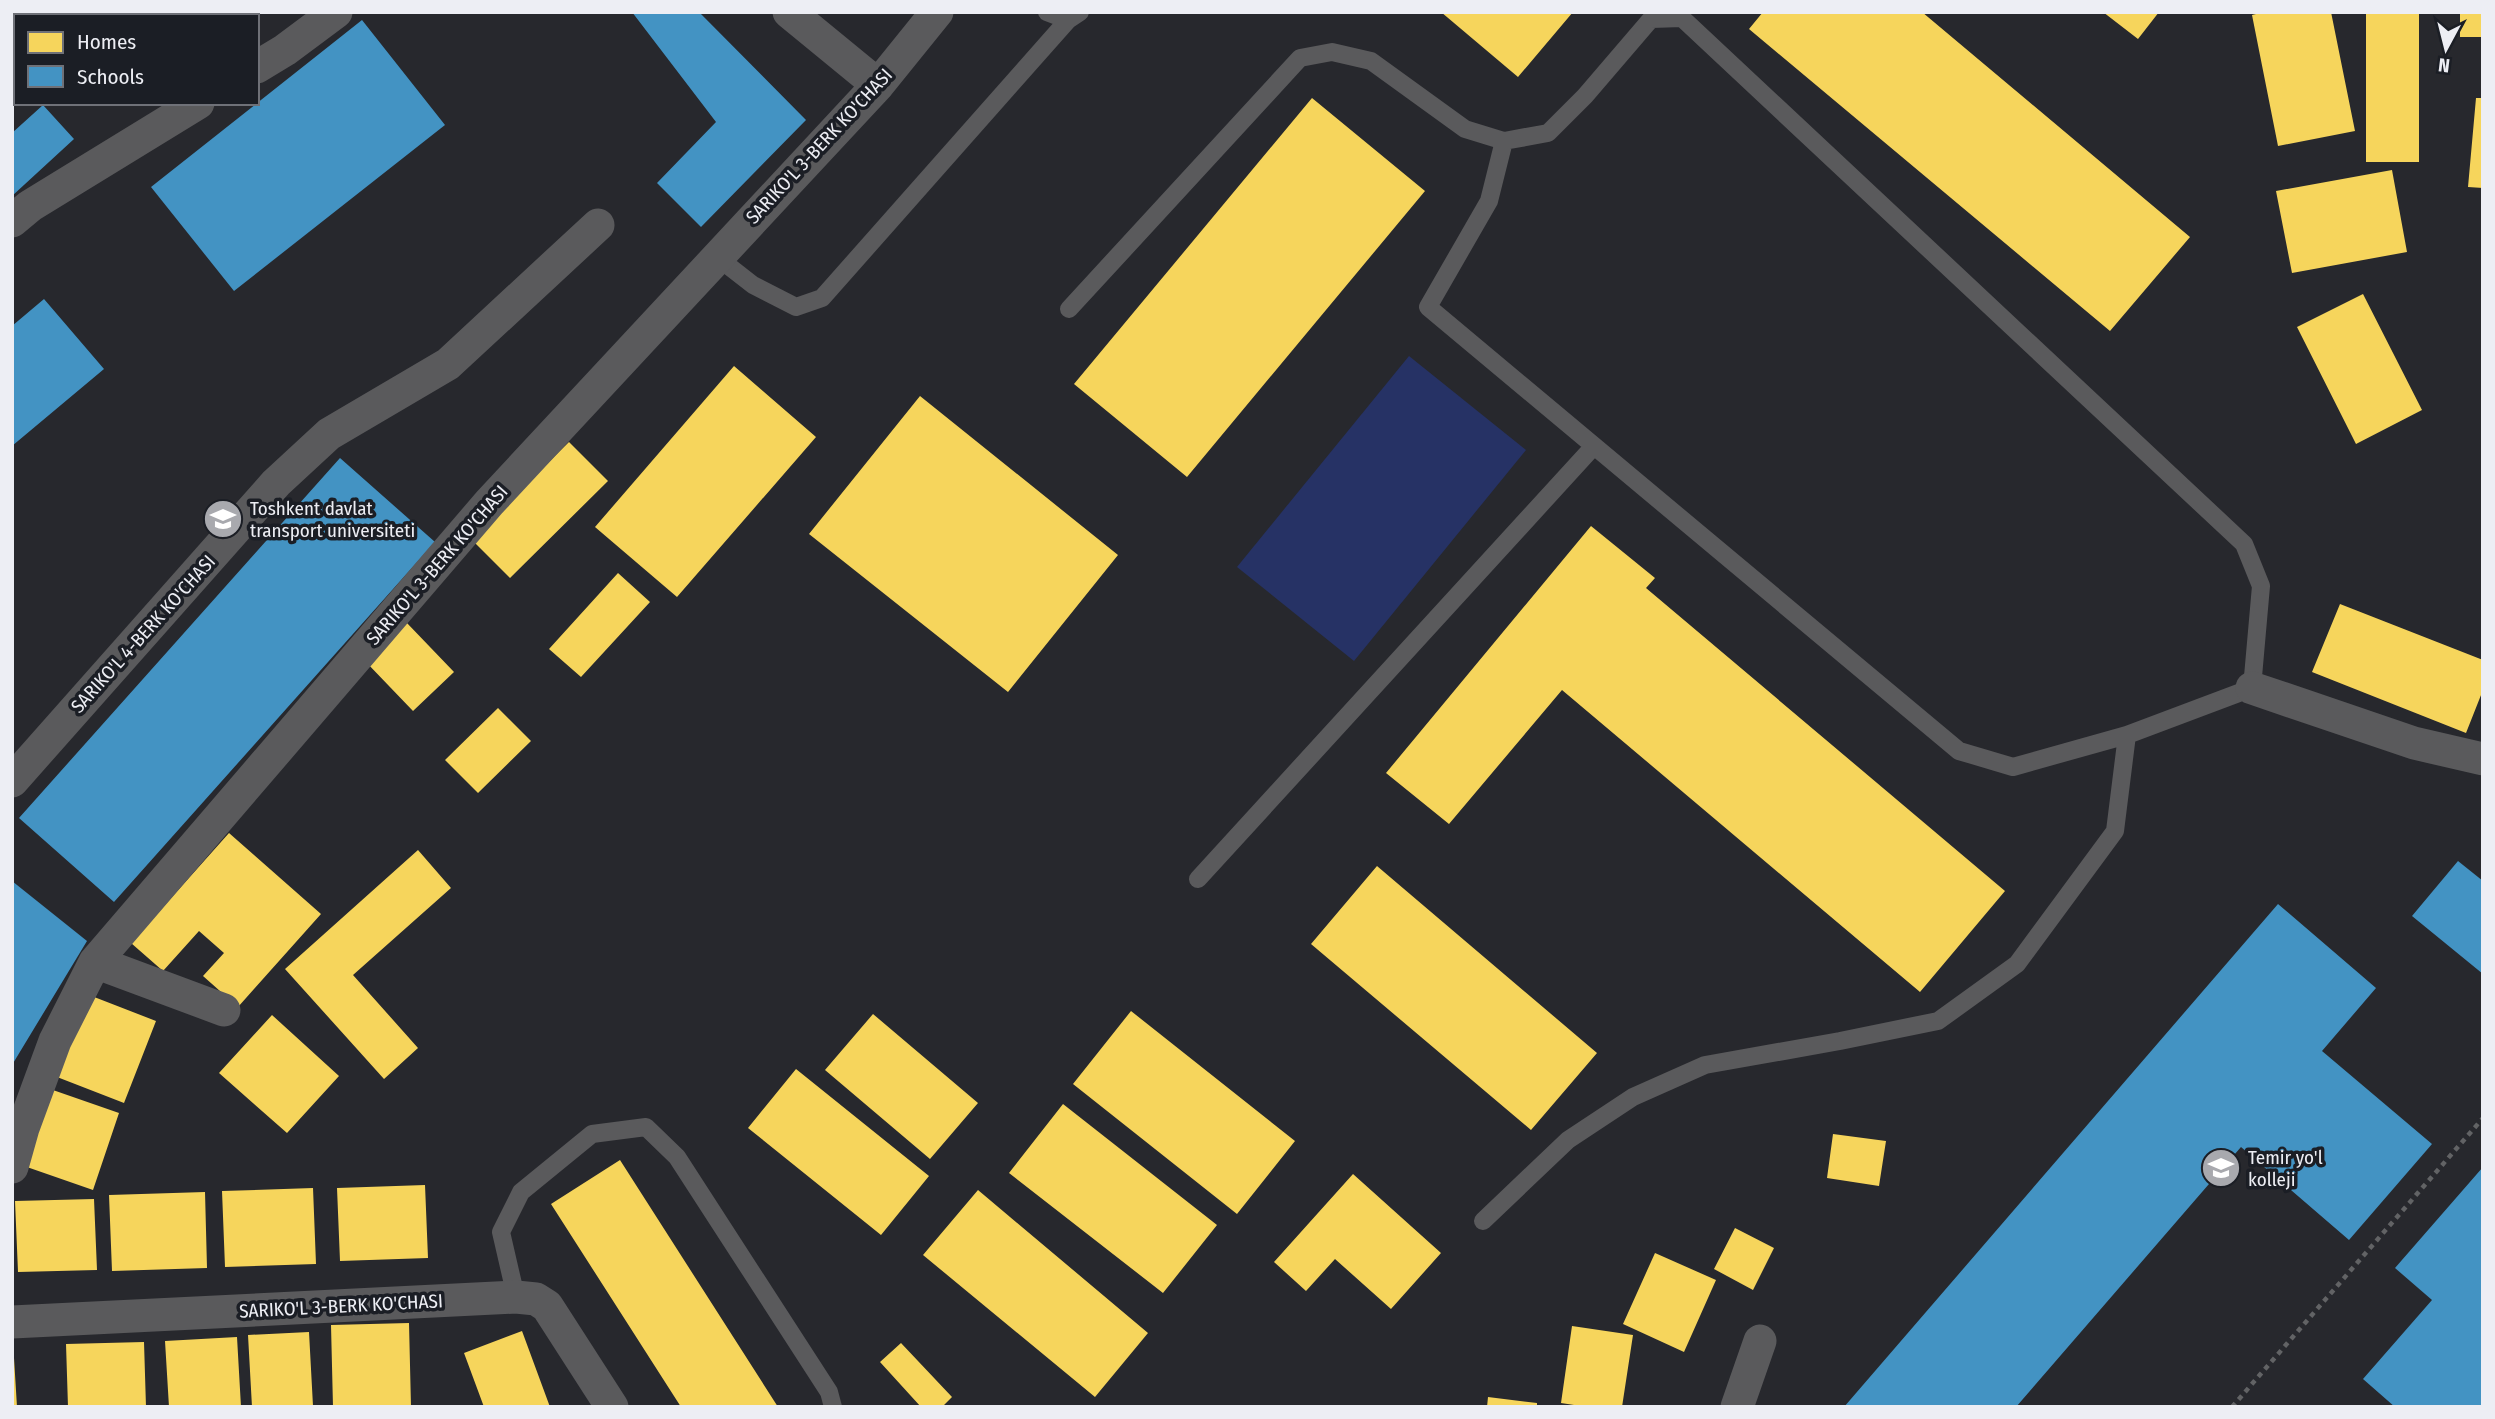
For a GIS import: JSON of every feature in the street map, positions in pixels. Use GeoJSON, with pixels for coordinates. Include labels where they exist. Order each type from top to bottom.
{"type":"FeatureCollection","features":[{"type":"Feature","properties":{"kind":"street"},"geometry":{"type":"LineString","coordinates":[[259,66],[336,12]]}},
{"type":"Feature","properties":{"kind":"street"},"geometry":{"type":"LineString","coordinates":[[789,12],[878,85]]}},
{"type":"Feature","properties":{"kind":"street","name":"SARIKO'L 3-BERK KO'CHASI"},"geometry":{"type":"LineString","coordinates":[[12,1167],[55,1041],[95,962],[489,503],[878,85],[937,12]]}},
{"type":"Feature","properties":{"kind":"street"},"geometry":{"type":"LineString","coordinates":[[12,221],[30,205],[195,105]]}},
{"type":"Feature","properties":{"kind":"street","name":"SARIKO'L 4-BERK KO'CHASI"},"geometry":{"type":"LineString","coordinates":[[12,781],[276,483],[329,434],[448,364],[598,225]]}},
{"type":"Feature","properties":{"kind":"street"},"geometry":{"type":"LineString","coordinates":[[2252,688],[2414,743],[2475,758]]}},
{"type":"Feature","properties":{"kind":"street"},"geometry":{"type":"LineString","coordinates":[[95,962],[224,1010]]}},
{"type":"Feature","properties":{"kind":"street","name":"SARIKO'L 3-BERK KO'CHASI"},"geometry":{"type":"LineString","coordinates":[[12,1322],[516,1297],[536,1299],[547,1306],[612,1407]]}},
{"type":"Feature","properties":{"kind":"street"},"geometry":{"type":"LineString","coordinates":[[1737,1407],[1760,1341]]}},
{"type":"Feature","properties":{"kind":"lane"},"geometry":{"type":"LineString","coordinates":[[1047,12],[1074,16]]}},
{"type":"Feature","properties":{"kind":"lane"},"geometry":{"type":"LineString","coordinates":[[717,257],[753,285],[796,307],[822,298],[1074,16]]}},
{"type":"Feature","properties":{"kind":"lane"},"geometry":{"type":"LineString","coordinates":[[1069,309],[1300,58],[1332,52],[1371,61],[1465,129],[1504,141],[1548,133],[1585,96],[1651,19],[1682,18],[2244,544],[2262,586],[2252,688],[2127,735],[2013,767],[1959,751],[1428,307],[1489,201],[1504,141]]}},
{"type":"Feature","properties":{"kind":"lane"},"geometry":{"type":"LineString","coordinates":[[1198,880],[1594,446]]}},
{"type":"Feature","properties":{"kind":"lane"},"geometry":{"type":"LineString","coordinates":[[1483,1221],[1568,1140],[1633,1097],[1705,1065],[1938,1021],[2017,964],[2115,831],[2127,735]]}},
{"type":"Feature","properties":{"kind":"lane"},"geometry":{"type":"LineString","coordinates":[[516,1297],[502,1232],[521,1192],[592,1134],[646,1127],[677,1157],[829,1392],[833,1407]]}},
{"type":"Feature","properties":{"kind":"path"},"geometry":{"type":"LineString","coordinates":[[2232,1407],[2483,1118]]}},
{"type":"Feature","properties":{"kind":"shaded area"},"geometry":{"type":"Polygon","coordinates":[[[1409,356],[1526,450],[1354,661],[1237,567],[1409,356]]]}},
{"type":"Feature","properties":{"kind":"building: Homes"},"geometry":{"type":"Polygon","coordinates":[[[1441,12],[1573,12],[1518,77],[1441,12]]]}},
{"type":"Feature","properties":{"kind":"building: Homes"},"geometry":{"type":"Polygon","coordinates":[[[1763,12],[1922,12],[2190,237],[2110,331],[1749,29],[1763,12]]]}},
{"type":"Feature","properties":{"kind":"building: Homes"},"geometry":{"type":"Polygon","coordinates":[[[2103,12],[2159,12],[2138,39],[2103,12]]]}},
{"type":"Feature","properties":{"kind":"building: Homes"},"geometry":{"type":"Polygon","coordinates":[[[2264,12],[2331,12],[2355,131],[2278,146],[2252,15],[2264,12]]]}},
{"type":"Feature","properties":{"kind":"building: Homes"},"geometry":{"type":"Polygon","coordinates":[[[2366,12],[2419,12],[2419,162],[2366,162],[2366,12]]]}},
{"type":"Feature","properties":{"kind":"building: Homes"},"geometry":{"type":"Polygon","coordinates":[[[2460,12],[2483,12],[2483,37],[2460,37],[2460,12]]]}},
{"type":"Feature","properties":{"kind":"building: Homes"},"geometry":{"type":"Polygon","coordinates":[[[1312,98],[1425,191],[1187,477],[1074,384],[1312,98]]]}},
{"type":"Feature","properties":{"kind":"building: Homes"},"geometry":{"type":"Polygon","coordinates":[[[2476,98],[2483,98],[2483,188],[2468,187],[2476,98]]]}},
{"type":"Feature","properties":{"kind":"building: Homes"},"geometry":{"type":"Polygon","coordinates":[[[2392,170],[2407,252],[2292,273],[2276,191],[2392,170]]]}},
{"type":"Feature","properties":{"kind":"building: Homes"},"geometry":{"type":"Polygon","coordinates":[[[2363,294],[2422,410],[2356,444],[2297,327],[2363,294]]]}},
{"type":"Feature","properties":{"kind":"building: Homes"},"geometry":{"type":"Polygon","coordinates":[[[734,366],[816,437],[677,597],[595,527],[734,366]]]}},
{"type":"Feature","properties":{"kind":"building: Homes"},"geometry":{"type":"Polygon","coordinates":[[[920,396],[1118,555],[1008,692],[809,534],[920,396]]]}},
{"type":"Feature","properties":{"kind":"building: Homes"},"geometry":{"type":"Polygon","coordinates":[[[569,442],[608,481],[510,578],[471,539],[569,442]]]}},
{"type":"Feature","properties":{"kind":"building: Homes"},"geometry":{"type":"Polygon","coordinates":[[[1591,526],[1655,578],[1646,588],[2005,891],[1920,992],[1562,690],[1449,824],[1386,773],[1591,526]]]}},
{"type":"Feature","properties":{"kind":"building: Homes"},"geometry":{"type":"Polygon","coordinates":[[[618,573],[650,602],[581,677],[549,649],[618,573]]]}},
{"type":"Feature","properties":{"kind":"building: Homes"},"geometry":{"type":"Polygon","coordinates":[[[2340,604],[2483,660],[2483,690],[2466,733],[2312,672],[2340,604]]]}},
{"type":"Feature","properties":{"kind":"building: Homes"},"geometry":{"type":"Polygon","coordinates":[[[406,622],[454,672],[413,711],[365,661],[406,622]]]}},
{"type":"Feature","properties":{"kind":"building: Homes"},"geometry":{"type":"Polygon","coordinates":[[[498,708],[531,741],[478,793],[445,760],[498,708]]]}},
{"type":"Feature","properties":{"kind":"building: Homes"},"geometry":{"type":"Polygon","coordinates":[[[229,833],[321,914],[238,1007],[203,976],[224,953],[199,931],[163,971],[131,943],[229,833]]]}},
{"type":"Feature","properties":{"kind":"building: Homes"},"geometry":{"type":"Polygon","coordinates":[[[418,850],[451,888],[353,975],[418,1048],[384,1079],[285,969],[418,850]]]}},
{"type":"Feature","properties":{"kind":"building: Homes"},"geometry":{"type":"Polygon","coordinates":[[[1377,866],[1597,1053],[1531,1130],[1311,944],[1377,866]]]}},
{"type":"Feature","properties":{"kind":"building: Homes"},"geometry":{"type":"Polygon","coordinates":[[[89,995],[156,1021],[124,1103],[57,1077],[89,995]]]}},
{"type":"Feature","properties":{"kind":"building: Homes"},"geometry":{"type":"Polygon","coordinates":[[[1131,1011],[1295,1141],[1237,1214],[1073,1084],[1131,1011]]]}},
{"type":"Feature","properties":{"kind":"building: Homes"},"geometry":{"type":"Polygon","coordinates":[[[873,1014],[978,1103],[930,1159],[825,1070],[873,1014]]]}},
{"type":"Feature","properties":{"kind":"building: Homes"},"geometry":{"type":"Polygon","coordinates":[[[272,1015],[339,1076],[287,1133],[219,1073],[272,1015]]]}},
{"type":"Feature","properties":{"kind":"building: Homes"},"geometry":{"type":"Polygon","coordinates":[[[796,1069],[929,1176],[881,1235],[748,1128],[796,1069]]]}},
{"type":"Feature","properties":{"kind":"building: Homes"},"geometry":{"type":"Polygon","coordinates":[[[50,1089],[119,1113],[93,1190],[24,1166],[50,1089]]]}},
{"type":"Feature","properties":{"kind":"building: Homes"},"geometry":{"type":"Polygon","coordinates":[[[1063,1104],[1217,1225],[1163,1293],[1009,1173],[1063,1104]]]}},
{"type":"Feature","properties":{"kind":"building: Homes"},"geometry":{"type":"Polygon","coordinates":[[[1833,1134],[1886,1141],[1879,1186],[1827,1178],[1833,1134]]]}},
{"type":"Feature","properties":{"kind":"building: Homes"},"geometry":{"type":"Polygon","coordinates":[[[620,1160],[778,1407],[681,1407],[551,1204],[620,1160]]]}},
{"type":"Feature","properties":{"kind":"building: Homes"},"geometry":{"type":"Polygon","coordinates":[[[1353,1174],[1441,1253],[1391,1309],[1335,1259],[1306,1291],[1274,1262],[1353,1174]]]}},
{"type":"Feature","properties":{"kind":"building: Homes"},"geometry":{"type":"Polygon","coordinates":[[[425,1185],[428,1258],[340,1261],[337,1188],[425,1185]]]}},
{"type":"Feature","properties":{"kind":"building: Homes"},"geometry":{"type":"Polygon","coordinates":[[[313,1188],[316,1264],[225,1267],[222,1191],[313,1188]]]}},
{"type":"Feature","properties":{"kind":"building: Homes"},"geometry":{"type":"Polygon","coordinates":[[[978,1190],[1148,1333],[1095,1397],[923,1255],[978,1190]]]}},
{"type":"Feature","properties":{"kind":"building: Homes"},"geometry":{"type":"Polygon","coordinates":[[[205,1192],[207,1268],[112,1271],[109,1195],[205,1192]]]}},
{"type":"Feature","properties":{"kind":"building: Homes"},"geometry":{"type":"Polygon","coordinates":[[[94,1199],[97,1270],[18,1272],[15,1201],[94,1199]]]}},
{"type":"Feature","properties":{"kind":"building: Homes"},"geometry":{"type":"Polygon","coordinates":[[[1735,1228],[1774,1248],[1753,1290],[1714,1269],[1735,1228]]]}},
{"type":"Feature","properties":{"kind":"building: Homes"},"geometry":{"type":"Polygon","coordinates":[[[1655,1253],[1716,1280],[1684,1352],[1623,1324],[1655,1253]]]}},
{"type":"Feature","properties":{"kind":"building: Homes"},"geometry":{"type":"Polygon","coordinates":[[[409,1323],[411,1407],[333,1407],[331,1325],[409,1323]]]}},
{"type":"Feature","properties":{"kind":"building: Homes"},"geometry":{"type":"Polygon","coordinates":[[[1572,1326],[1633,1335],[1622,1407],[1587,1407],[1561,1403],[1572,1326]]]}},
{"type":"Feature","properties":{"kind":"building: Homes"},"geometry":{"type":"Polygon","coordinates":[[[522,1331],[550,1407],[484,1407],[464,1353],[522,1331]]]}},
{"type":"Feature","properties":{"kind":"building: Homes"},"geometry":{"type":"Polygon","coordinates":[[[309,1332],[313,1406],[252,1407],[248,1335],[309,1332]]]}},
{"type":"Feature","properties":{"kind":"building: Homes"},"geometry":{"type":"Polygon","coordinates":[[[237,1337],[241,1407],[169,1407],[165,1341],[237,1337]]]}},
{"type":"Feature","properties":{"kind":"building: Homes"},"geometry":{"type":"Polygon","coordinates":[[[144,1342],[146,1407],[68,1407],[66,1344],[144,1342]]]}},
{"type":"Feature","properties":{"kind":"building: Homes"},"geometry":{"type":"Polygon","coordinates":[[[901,1343],[952,1397],[942,1407],[921,1407],[880,1362],[901,1343]]]}},
{"type":"Feature","properties":{"kind":"building: Homes"},"geometry":{"type":"Polygon","coordinates":[[[14,1358],[17,1407],[12,1407],[14,1358]]]}},
{"type":"Feature","properties":{"kind":"building: Homes"},"geometry":{"type":"Polygon","coordinates":[[[1488,1397],[1537,1403],[1537,1407],[1487,1407],[1488,1397]]]}},
{"type":"Feature","properties":{"kind":"building: Schools"},"geometry":{"type":"Polygon","coordinates":[[[632,12],[699,12],[806,120],[701,227],[657,183],[716,122],[632,12]]]}},
{"type":"Feature","properties":{"kind":"building: Schools"},"geometry":{"type":"Polygon","coordinates":[[[362,20],[445,125],[234,291],[151,187],[255,105],[259,105],[259,102],[362,20]]]}},
{"type":"Feature","properties":{"kind":"building: Schools"},"geometry":{"type":"Polygon","coordinates":[[[43,105],[74,139],[12,196],[12,133],[43,105]]]}},
{"type":"Feature","properties":{"kind":"building: Schools"},"geometry":{"type":"Polygon","coordinates":[[[44,299],[104,369],[12,446],[12,326],[44,299]]]}},
{"type":"Feature","properties":{"kind":"building: Schools"},"geometry":{"type":"Polygon","coordinates":[[[340,458],[435,542],[114,902],[19,818],[340,458]]]}},
{"type":"Feature","properties":{"kind":"building: Schools"},"geometry":{"type":"Polygon","coordinates":[[[2458,861],[2483,881],[2483,974],[2412,916],[2458,861]]]}},
{"type":"Feature","properties":{"kind":"building: Schools"},"geometry":{"type":"Polygon","coordinates":[[[12,881],[87,941],[12,1065],[12,881]]]}},
{"type":"Feature","properties":{"kind":"building: Schools"},"geometry":{"type":"Polygon","coordinates":[[[2278,904],[2376,988],[2322,1051],[2432,1144],[2349,1240],[2241,1147],[2016,1407],[1844,1407],[2278,904]]]}},
{"type":"Feature","properties":{"kind":"building: Schools"},"geometry":{"type":"Polygon","coordinates":[[[2483,1167],[2483,1407],[2395,1407],[2363,1379],[2432,1300],[2395,1268],[2483,1167]]]}},
{"type":"Feature","properties":{"kind":"place","name":"Toshkent davlat transport universiteti"},"geometry":{"type":"Point","coordinates":[223,519]}},
{"type":"Feature","properties":{"kind":"place","name":"Temir yo'l kolleji"},"geometry":{"type":"Point","coordinates":[2221,1168]}}]}
